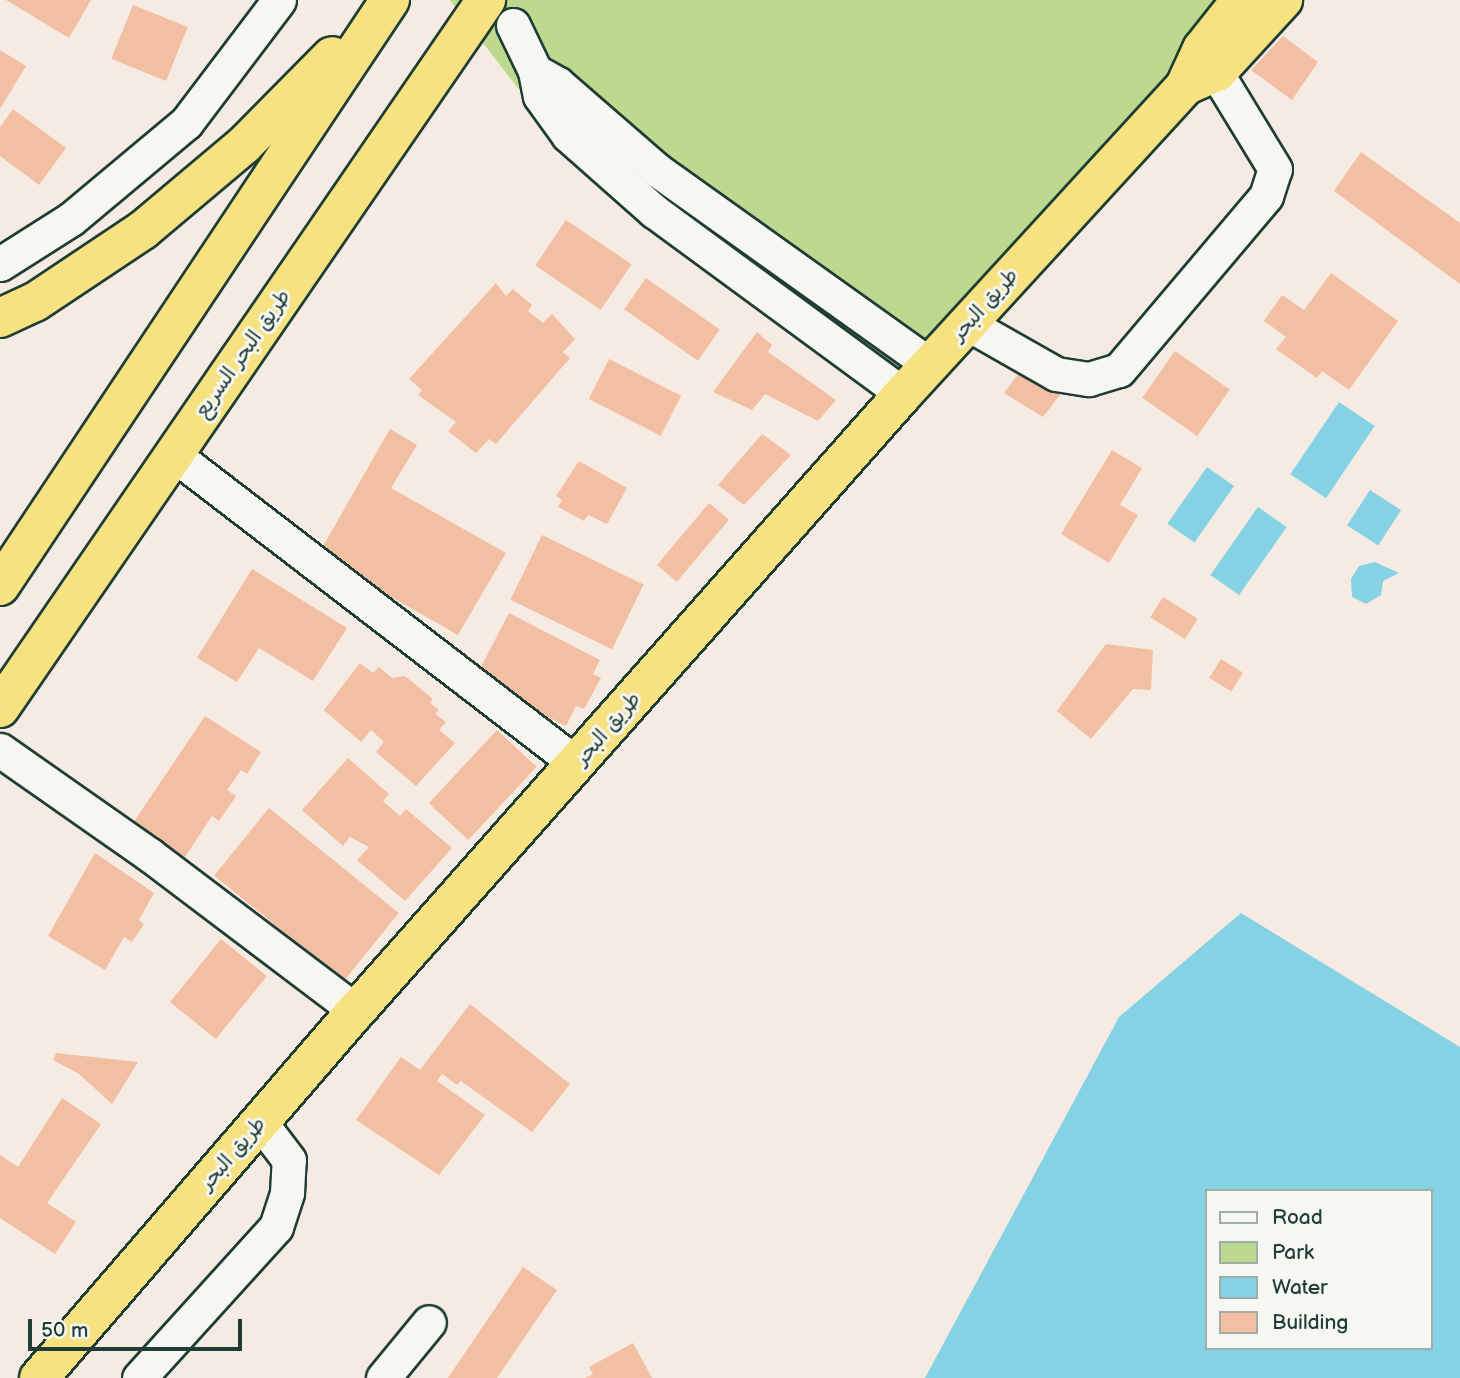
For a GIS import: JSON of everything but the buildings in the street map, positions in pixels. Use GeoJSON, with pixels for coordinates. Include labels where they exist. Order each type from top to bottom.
{"type":"FeatureCollection","features":[{"type":"Feature","properties":{"kind":"highway"},"geometry":{"type":"LineString","coordinates":[[0,318],[34,302],[144,229],[244,145],[389,0]]}},
{"type":"Feature","properties":{"kind":"highway"},"geometry":{"type":"LineString","coordinates":[[0,586],[389,0]]}},
{"type":"Feature","properties":{"kind":"highway","name":"طريق البحر"},"geometry":{"type":"LineString","coordinates":[[1201,69],[1241,0]]}},
{"type":"Feature","properties":{"kind":"highway","name":"طريق البحر"},"geometry":{"type":"LineString","coordinates":[[39,1378],[356,1011],[578,764],[903,394],[1201,69],[1283,0]]}},
{"type":"Feature","properties":{"kind":"highway","name":"طريق البحر السريع"},"geometry":{"type":"LineString","coordinates":[[0,708],[173,454],[324,241],[499,12]]}},
{"type":"Feature","properties":{"kind":"street"},"geometry":{"type":"LineString","coordinates":[[0,264],[80,212],[186,123],[279,0]]}},
{"type":"Feature","properties":{"kind":"street"},"geometry":{"type":"LineString","coordinates":[[499,12],[535,71],[540,96],[584,150],[654,211],[903,394]]}},
{"type":"Feature","properties":{"kind":"street"},"geometry":{"type":"LineString","coordinates":[[968,324],[1056,374],[1089,379],[1119,370],[1266,196],[1275,169],[1201,69]]}},
{"type":"Feature","properties":{"kind":"street"},"geometry":{"type":"LineString","coordinates":[[535,71],[558,84],[657,170],[930,365]]}},
{"type":"Feature","properties":{"kind":"street"},"geometry":{"type":"LineString","coordinates":[[173,454],[578,764]]}},
{"type":"Feature","properties":{"kind":"street"},"geometry":{"type":"LineString","coordinates":[[0,750],[150,855],[356,1011]]}},
{"type":"Feature","properties":{"kind":"street"},"geometry":{"type":"LineString","coordinates":[[139,1378],[276,1227],[287,1193],[289,1160],[260,1122]]}},
{"type":"Feature","properties":{"kind":"street"},"geometry":{"type":"LineString","coordinates":[[383,1378],[429,1322]]}},
{"type":"Feature","properties":{"kind":"green space"},"geometry":{"type":"Polygon","coordinates":[[[450,0],[1258,0],[901,402],[584,174],[450,0]]]}},
{"type":"Feature","properties":{"kind":"water"},"geometry":{"type":"Polygon","coordinates":[[[1339,402],[1375,426],[1326,498],[1290,474],[1339,402]]]}},
{"type":"Feature","properties":{"kind":"water"},"geometry":{"type":"Polygon","coordinates":[[[1207,467],[1234,486],[1194,542],[1167,524],[1207,467]]]}},
{"type":"Feature","properties":{"kind":"water"},"geometry":{"type":"Polygon","coordinates":[[[1370,490],[1401,510],[1378,545],[1347,525],[1370,490]]]}},
{"type":"Feature","properties":{"kind":"water"},"geometry":{"type":"Polygon","coordinates":[[[1258,507],[1287,527],[1239,595],[1210,575],[1258,507]]]}},
{"type":"Feature","properties":{"kind":"water"},"geometry":{"type":"Polygon","coordinates":[[[1375,562],[1399,573],[1383,581],[1381,595],[1366,604],[1352,597],[1351,579],[1359,566],[1375,562]]]}},
{"type":"Feature","properties":{"kind":"water"},"geometry":{"type":"Polygon","coordinates":[[[1241,913],[1460,1047],[1460,1378],[925,1378],[1119,1017],[1241,913]]]}}]}
